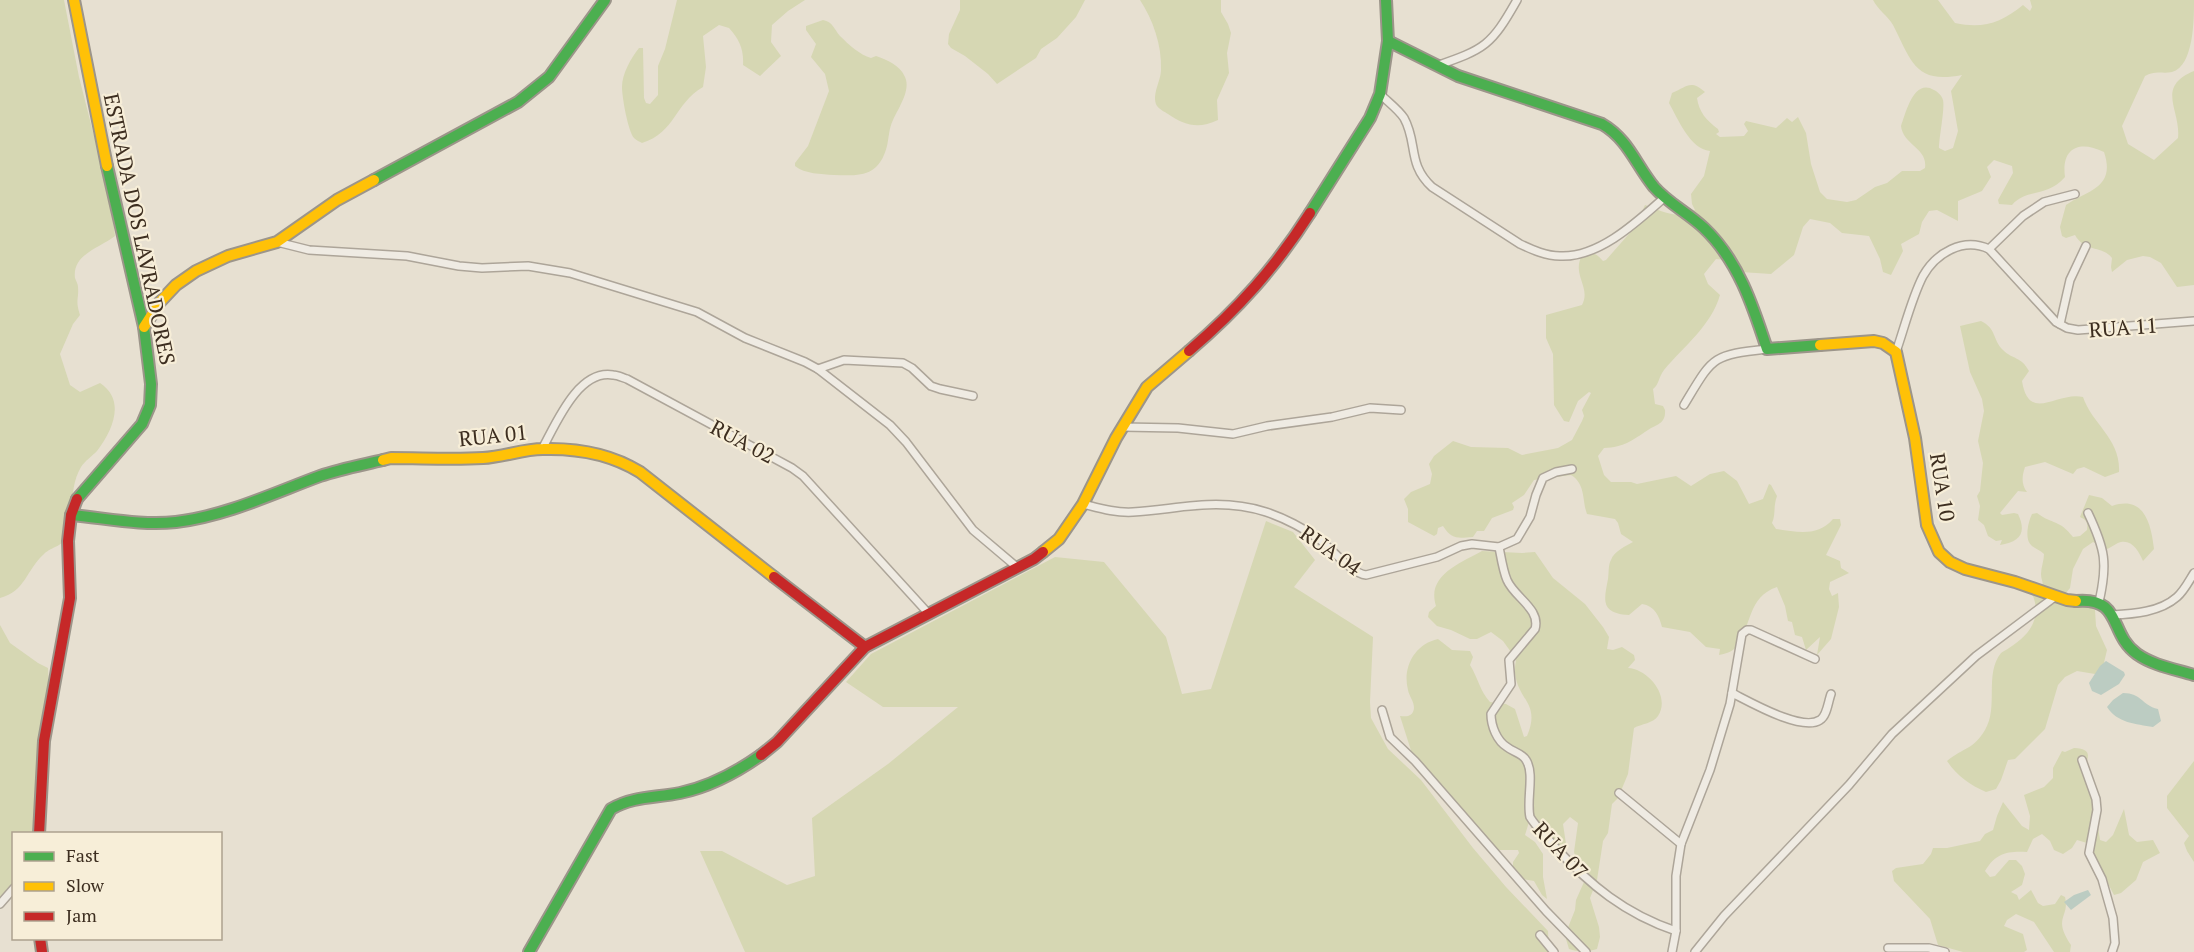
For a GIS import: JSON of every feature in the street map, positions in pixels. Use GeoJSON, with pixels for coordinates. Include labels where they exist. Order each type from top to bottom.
{"type":"FeatureCollection","features":[{"type":"Feature","properties":{"kind":"street","name":"ESTRADA DOS LAVRADORES"},"geometry":{"type":"LineString","coordinates":[[39,832],[44,741],[70,598],[68,541],[70,515],[77,499],[142,424],[150,405],[152,384],[144,327],[114,201],[74,0]]}},
{"type":"Feature","properties":{"kind":"street"},"geometry":{"type":"LineString","coordinates":[[144,327],[160,302],[176,285],[196,271],[228,256],[277,242],[337,200],[501,112],[534,91],[549,76],[605,0]]}},
{"type":"Feature","properties":{"kind":"street"},"geometry":{"type":"LineString","coordinates":[[529,952],[611,809],[620,802],[670,795],[699,788],[758,759],[777,742],[865,647],[1018,568],[1047,550],[1059,539],[1083,504],[1140,396],[1152,381],[1228,317],[1258,285],[1305,221],[1370,118],[1380,94],[1388,41],[1386,0]]}},
{"type":"Feature","properties":{"kind":"street"},"geometry":{"type":"LineString","coordinates":[[1436,66],[1469,54],[1490,42],[1502,27],[1517,0]]}},
{"type":"Feature","properties":{"kind":"street"},"geometry":{"type":"LineString","coordinates":[[1388,41],[1458,76],[1610,128],[1625,141],[1651,184],[1710,234],[1730,261],[1743,283],[1767,349]]}},
{"type":"Feature","properties":{"kind":"street"},"geometry":{"type":"LineString","coordinates":[[1380,94],[1404,118],[1409,130],[1416,165],[1422,178],[1442,194],[1520,244],[1532,249],[1562,256],[1600,246],[1628,230],[1665,197]]}},
{"type":"Feature","properties":{"kind":"street"},"geometry":{"type":"LineString","coordinates":[[1989,249],[2023,216],[2044,202],[2075,194]]}},
{"type":"Feature","properties":{"kind":"street"},"geometry":{"type":"LineString","coordinates":[[277,242],[309,250],[407,256],[459,266],[482,268],[528,266],[570,273],[697,312],[745,338],[818,369],[890,425],[906,442],[972,530],[1018,568]]}},
{"type":"Feature","properties":{"kind":"street","name":"RUA 11"},"geometry":{"type":"LineString","coordinates":[[1896,352],[1922,277],[1940,255],[1959,245],[1978,244],[1989,249],[2060,324],[2078,330],[2194,321]]}},
{"type":"Feature","properties":{"kind":"street"},"geometry":{"type":"LineString","coordinates":[[2060,324],[2070,279],[2086,246]]}},
{"type":"Feature","properties":{"kind":"street"},"geometry":{"type":"LineString","coordinates":[[1684,405],[1706,369],[1722,356],[1732,353],[1874,341],[1883,343],[1896,352]]}},
{"type":"Feature","properties":{"kind":"street","name":"RUA 10"},"geometry":{"type":"LineString","coordinates":[[1896,352],[1918,452],[1921,502],[1927,525],[1942,555],[1950,562],[1964,568],[2016,582],[2071,601],[2099,602]]}},
{"type":"Feature","properties":{"kind":"street"},"geometry":{"type":"LineString","coordinates":[[818,369],[844,360],[903,363],[912,368],[931,386],[973,396]]}},
{"type":"Feature","properties":{"kind":"street","name":"RUA 02"},"geometry":{"type":"LineString","coordinates":[[542,449],[573,394],[587,382],[598,376],[612,374],[627,379],[803,476],[928,613]]}},
{"type":"Feature","properties":{"kind":"street"},"geometry":{"type":"LineString","coordinates":[[1122,428],[1178,428],[1233,434],[1370,408],[1401,410]]}},
{"type":"Feature","properties":{"kind":"street","name":"RUA 01"},"geometry":{"type":"LineString","coordinates":[[70,515],[148,522],[176,522],[273,495],[323,475],[391,458],[485,458],[542,449],[594,453],[626,463],[865,647]]}},
{"type":"Feature","properties":{"kind":"street"},"geometry":{"type":"LineString","coordinates":[[1499,547],[1516,539],[1530,517],[1543,478],[1556,472],[1572,469]]}},
{"type":"Feature","properties":{"kind":"street","name":"RUA 04"},"geometry":{"type":"LineString","coordinates":[[1083,504],[1107,510],[1131,512],[1199,504],[1219,504],[1264,511],[1298,526],[1319,539],[1361,575],[1437,557],[1461,546],[1472,544],[1499,547]]}},
{"type":"Feature","properties":{"kind":"street"},"geometry":{"type":"LineString","coordinates":[[2088,513],[2100,539],[2105,559],[2104,580],[2099,602],[2112,615],[2123,639],[2139,655],[2150,661],[2194,675]]}},
{"type":"Feature","properties":{"kind":"street","name":"RUA 07"},"geometry":{"type":"LineString","coordinates":[[1499,547],[1507,582],[1532,612],[1536,624],[1509,660],[1510,684],[1491,714],[1501,742],[1523,756],[1528,764],[1530,817],[1576,870],[1603,893],[1638,916],[1676,931]]}},
{"type":"Feature","properties":{"kind":"street"},"geometry":{"type":"LineString","coordinates":[[2112,615],[2145,612],[2172,601],[2178,597],[2194,573]]}},
{"type":"Feature","properties":{"kind":"street"},"geometry":{"type":"LineString","coordinates":[[1695,952],[1724,916],[1849,785],[1892,734],[1976,656],[2056,596]]}},
{"type":"Feature","properties":{"kind":"street"},"geometry":{"type":"LineString","coordinates":[[1672,952],[1676,931],[1676,876],[1681,844],[1710,770],[1732,693],[1742,634],[1751,630],[1815,659]]}},
{"type":"Feature","properties":{"kind":"street"},"geometry":{"type":"LineString","coordinates":[[1732,693],[1793,721],[1806,723],[1814,723],[1824,716],[1831,694]]}},
{"type":"Feature","properties":{"kind":"street"},"geometry":{"type":"LineString","coordinates":[[1382,710],[1390,737],[1415,761],[1546,911],[1586,952]]}},
{"type":"Feature","properties":{"kind":"street"},"geometry":{"type":"LineString","coordinates":[[2082,760],[2096,799],[2097,810],[2089,853],[2103,879],[2113,918],[2115,943],[2112,952]]}},
{"type":"Feature","properties":{"kind":"street"},"geometry":{"type":"LineString","coordinates":[[1618,793],[1681,844]]}},
{"type":"Feature","properties":{"kind":"street"},"geometry":{"type":"LineString","coordinates":[[0,904],[12,890]]}},
{"type":"Feature","properties":{"kind":"street"},"geometry":{"type":"LineString","coordinates":[[1540,935],[1554,952]]}},
{"type":"Feature","properties":{"kind":"street"},"geometry":{"type":"LineString","coordinates":[[1888,948],[1929,948],[1945,952]]}},
{"type":"Feature","properties":{"kind":"green space"},"geometry":{"type":"Polygon","coordinates":[[[0,0],[64,0],[79,77],[108,178],[115,236],[88,252],[78,263],[75,278],[78,286],[77,303],[80,315],[73,324],[60,354],[70,385],[80,392],[100,383],[108,390],[115,406],[108,434],[77,475],[65,538],[61,544],[47,551],[38,560],[21,585],[9,595],[0,598],[0,0]]]}},
{"type":"Feature","properties":{"kind":"green space"},"geometry":{"type":"Polygon","coordinates":[[[677,0],[805,0],[772,25],[771,42],[781,56],[760,76],[743,65],[740,45],[729,28],[719,25],[703,36],[706,67],[703,87],[686,101],[662,132],[642,143],[632,134],[624,106],[622,82],[636,52],[639,48],[643,48],[646,103],[650,104],[658,95],[658,66],[665,49],[677,0]]]}},
{"type":"Feature","properties":{"kind":"green space"},"geometry":{"type":"Polygon","coordinates":[[[960,0],[1085,0],[1076,17],[1057,38],[1041,49],[1036,58],[997,84],[988,74],[948,44],[949,34],[960,10],[960,0]]]}},
{"type":"Feature","properties":{"kind":"green space"},"geometry":{"type":"Polygon","coordinates":[[[1140,0],[1221,0],[1221,12],[1231,33],[1227,53],[1229,73],[1217,100],[1218,120],[1205,125],[1186,124],[1157,106],[1155,97],[1161,74],[1160,51],[1153,24],[1140,0]]]}},
{"type":"Feature","properties":{"kind":"green space"},"geometry":{"type":"Polygon","coordinates":[[[1873,0],[1938,0],[1955,23],[1983,25],[2007,16],[2023,5],[2030,11],[2032,7],[2030,0],[2194,0],[2191,41],[2185,61],[2172,72],[2145,76],[2122,126],[2128,144],[2154,160],[2178,138],[2172,100],[2173,92],[2175,84],[2182,77],[2194,71],[2194,285],[2177,287],[2161,263],[2150,257],[2143,256],[2127,260],[2112,272],[2112,258],[2108,254],[2088,247],[2075,235],[2066,238],[2062,236],[2060,227],[2066,205],[2098,186],[2106,173],[2107,164],[2104,152],[2087,147],[2074,149],[2069,153],[2066,159],[2065,177],[2058,184],[2044,191],[2024,196],[2012,205],[1999,204],[1998,200],[2013,173],[2012,166],[1994,160],[1987,167],[1991,177],[1982,191],[1958,201],[1958,221],[1937,210],[1929,211],[1922,222],[1919,234],[1901,244],[1903,251],[1891,275],[1883,272],[1880,259],[1869,236],[1842,233],[1830,223],[1810,219],[1803,227],[1794,255],[1771,274],[1741,272],[1726,260],[1716,259],[1704,274],[1708,284],[1720,295],[1716,306],[1704,326],[1664,370],[1653,389],[1655,404],[1663,406],[1665,410],[1664,418],[1658,425],[1628,443],[1604,448],[1598,456],[1604,475],[1611,482],[1637,484],[1676,476],[1691,486],[1710,474],[1724,471],[1737,481],[1749,504],[1763,499],[1769,484],[1777,496],[1772,523],[1776,529],[1814,531],[1821,529],[1833,519],[1840,519],[1841,525],[1826,555],[1840,561],[1841,568],[1849,573],[1830,582],[1829,589],[1832,596],[1838,593],[1839,607],[1831,639],[1817,655],[1820,637],[1806,650],[1802,637],[1795,635],[1792,622],[1788,621],[1777,587],[1767,592],[1755,605],[1736,647],[1719,655],[1720,649],[1706,647],[1690,632],[1662,627],[1656,612],[1646,605],[1642,604],[1629,615],[1613,611],[1606,604],[1605,599],[1609,564],[1620,549],[1633,542],[1621,534],[1615,519],[1587,514],[1579,483],[1571,475],[1534,480],[1524,495],[1512,503],[1513,510],[1492,518],[1484,531],[1477,531],[1473,537],[1456,537],[1449,534],[1443,526],[1438,528],[1434,536],[1408,522],[1408,509],[1404,499],[1411,492],[1430,484],[1432,474],[1429,464],[1434,456],[1453,441],[1471,447],[1508,448],[1522,455],[1558,448],[1572,440],[1582,421],[1584,416],[1582,410],[1591,393],[1589,392],[1578,401],[1569,422],[1564,421],[1554,405],[1553,354],[1546,338],[1546,315],[1582,305],[1584,292],[1579,267],[1584,252],[1597,255],[1603,261],[1606,260],[1635,227],[1645,205],[1675,214],[1695,210],[1691,194],[1704,176],[1710,151],[1696,145],[1685,132],[1669,103],[1672,93],[1692,85],[1705,92],[1697,98],[1699,107],[1718,129],[1719,132],[1716,134],[1720,137],[1744,136],[1748,131],[1744,124],[1746,121],[1776,128],[1787,118],[1792,122],[1798,117],[1806,133],[1811,164],[1820,192],[1827,199],[1847,202],[1856,200],[1875,187],[1887,183],[1902,171],[1920,171],[1925,168],[1923,156],[1906,138],[1901,126],[1908,105],[1916,92],[1921,89],[1934,90],[1942,97],[1939,148],[1945,151],[1953,148],[1958,131],[1951,91],[1962,75],[1934,76],[1917,67],[1905,50],[1891,22],[1873,0]]]}},
{"type":"Feature","properties":{"kind":"green space"},"geometry":{"type":"Polygon","coordinates":[[[823,20],[831,24],[840,36],[858,52],[867,57],[876,56],[889,61],[897,66],[905,77],[905,93],[892,123],[883,156],[874,169],[860,174],[819,174],[803,171],[795,166],[808,146],[829,91],[825,74],[811,57],[816,44],[806,30],[806,26],[823,20]]]}},
{"type":"Feature","properties":{"kind":"green space"},"geometry":{"type":"Polygon","coordinates":[[[1981,321],[1990,327],[2003,350],[2020,360],[2029,371],[2022,381],[2031,401],[2045,403],[2073,396],[2083,397],[2087,407],[2111,441],[2118,460],[2119,472],[2105,477],[2084,467],[2077,469],[2073,474],[2045,462],[2025,467],[2023,480],[2027,492],[2018,491],[2000,513],[2002,515],[2018,514],[2022,531],[2013,542],[2000,545],[2002,540],[1996,541],[1988,536],[1984,525],[1978,520],[1980,506],[1977,496],[1980,491],[1983,463],[1978,441],[1984,411],[1982,399],[1970,372],[1960,326],[1981,321]]]}},
{"type":"Feature","properties":{"kind":"green space"},"geometry":{"type":"Polygon","coordinates":[[[2089,495],[2102,498],[2112,506],[2132,504],[2139,508],[2148,521],[2154,549],[2143,561],[2135,547],[2125,542],[2107,549],[2093,542],[2083,549],[2073,569],[2070,588],[2065,594],[2063,604],[2089,607],[2095,610],[2096,626],[2107,650],[2101,675],[2077,671],[2065,677],[2058,685],[2045,729],[2015,759],[2008,760],[1996,789],[1986,792],[1964,780],[1947,761],[1972,745],[1985,730],[1991,711],[1993,671],[1996,661],[2001,653],[2027,633],[2033,624],[2036,612],[2030,590],[2042,588],[2041,571],[2044,554],[2032,546],[2028,540],[2032,514],[2037,513],[2064,527],[2073,537],[2080,536],[2087,530],[2086,522],[2080,517],[2089,495]]]}},
{"type":"Feature","properties":{"kind":"green space"},"geometry":{"type":"Polygon","coordinates":[[[1266,521],[1293,532],[1315,560],[1294,587],[1373,637],[1371,718],[1388,749],[1421,780],[1473,848],[1548,931],[1549,952],[745,952],[700,851],[722,851],[787,885],[815,876],[812,818],[888,764],[958,707],[883,707],[846,682],[871,654],[1055,557],[1104,562],[1166,637],[1182,694],[1211,689],[1266,521]]]}},
{"type":"Feature","properties":{"kind":"green space"},"geometry":{"type":"Polygon","coordinates":[[[1482,551],[1535,552],[1553,578],[1585,604],[1603,627],[1609,637],[1607,649],[1622,647],[1634,655],[1635,660],[1628,668],[1650,678],[1662,700],[1656,718],[1634,728],[1628,774],[1618,798],[1612,804],[1597,880],[1590,898],[1600,937],[1597,949],[1590,951],[1569,949],[1566,939],[1576,900],[1584,882],[1583,870],[1574,852],[1578,823],[1570,817],[1563,824],[1566,844],[1556,849],[1529,822],[1525,835],[1535,842],[1543,854],[1543,877],[1547,899],[1534,881],[1522,879],[1513,872],[1513,862],[1519,853],[1518,850],[1496,850],[1415,763],[1400,716],[1413,713],[1414,708],[1407,681],[1412,658],[1423,646],[1438,639],[1452,650],[1470,651],[1473,657],[1470,665],[1487,698],[1490,702],[1506,704],[1515,709],[1524,737],[1527,736],[1531,725],[1530,709],[1517,682],[1516,659],[1503,641],[1491,632],[1477,639],[1470,639],[1437,626],[1428,617],[1429,612],[1436,606],[1434,595],[1441,578],[1447,571],[1482,551]]]}},
{"type":"Feature","properties":{"kind":"green space"},"geometry":{"type":"Polygon","coordinates":[[[0,625],[10,643],[48,668],[51,734],[47,740],[43,832],[12,832],[12,890],[0,902],[0,625]]]}},
{"type":"Feature","properties":{"kind":"green space"},"geometry":{"type":"Polygon","coordinates":[[[2074,748],[2086,751],[2088,754],[2083,777],[2093,794],[2100,840],[2106,842],[2113,835],[2124,809],[2129,835],[2137,842],[2153,840],[2160,853],[2143,862],[2136,880],[2121,893],[2114,895],[2087,843],[2077,840],[2072,848],[2063,854],[2054,850],[2050,841],[2042,834],[2033,839],[2027,852],[2003,854],[1993,860],[1985,871],[1990,877],[1995,876],[2009,860],[2016,860],[2022,866],[2025,874],[2022,885],[2011,892],[2017,895],[2019,900],[2031,890],[2038,903],[2043,906],[2055,904],[2061,895],[2065,897],[2062,923],[2065,936],[2071,945],[2070,952],[2054,952],[2034,922],[2016,914],[2007,920],[2004,926],[2023,934],[2027,950],[2024,952],[1963,952],[1938,945],[1930,919],[1894,881],[1892,871],[1896,868],[1923,864],[1933,848],[1947,848],[1980,841],[1985,834],[1993,830],[2003,802],[2022,826],[2029,830],[2030,816],[2024,795],[2044,787],[2053,778],[2053,768],[2062,751],[2074,748]]]}},
{"type":"Feature","properties":{"kind":"green space"},"geometry":{"type":"Polygon","coordinates":[[[2194,761],[2194,862],[2184,843],[2189,836],[2167,808],[2167,796],[2194,761]]]}},
{"type":"Feature","properties":{"kind":"shaded area"},"geometry":{"type":"Polygon","coordinates":[[[2106,661],[2124,672],[2125,675],[2119,684],[2101,695],[2092,691],[2089,683],[2106,661]]]}},
{"type":"Feature","properties":{"kind":"shaded area"},"geometry":{"type":"Polygon","coordinates":[[[2123,693],[2134,695],[2158,709],[2161,721],[2153,727],[2121,720],[2107,707],[2123,693]]]}},
{"type":"Feature","properties":{"kind":"shaded area"},"geometry":{"type":"Polygon","coordinates":[[[2088,890],[2091,895],[2071,910],[2064,902],[2074,895],[2088,890]]]}},
{"type":"Feature","properties":{"kind":"traffic: fast"},"geometry":{"type":"LineString","coordinates":[[374,180],[518,102],[549,77],[605,0]]}},
{"type":"Feature","properties":{"kind":"traffic: fast"},"geometry":{"type":"LineString","coordinates":[[1310,213],[1370,118],[1380,94],[1388,41],[1386,0]]}},
{"type":"Feature","properties":{"kind":"traffic: fast"},"geometry":{"type":"LineString","coordinates":[[1388,41],[1458,76],[1602,124],[1611,130],[1619,137],[1654,187],[1704,228],[1726,254],[1750,300],[1767,349],[1820,345]]}},
{"type":"Feature","properties":{"kind":"traffic: fast"},"geometry":{"type":"LineString","coordinates":[[77,499],[142,424],[150,405],[151,384],[144,327],[107,166]]}},
{"type":"Feature","properties":{"kind":"traffic: fast"},"geometry":{"type":"LineString","coordinates":[[71,515],[150,523],[195,519],[250,503],[343,469],[383,460]]}},
{"type":"Feature","properties":{"kind":"traffic: fast"},"geometry":{"type":"LineString","coordinates":[[2076,601],[2091,601],[2108,610],[2128,646],[2137,654],[2157,664],[2194,675]]}},
{"type":"Feature","properties":{"kind":"traffic: fast"},"geometry":{"type":"LineString","coordinates":[[529,952],[611,809],[636,800],[702,787],[732,773],[761,755]]}},
{"type":"Feature","properties":{"kind":"traffic: slow"},"geometry":{"type":"LineString","coordinates":[[74,0],[107,166]]}},
{"type":"Feature","properties":{"kind":"traffic: slow"},"geometry":{"type":"LineString","coordinates":[[144,327],[160,302],[176,285],[196,271],[228,256],[277,242],[337,200],[374,180]]}},
{"type":"Feature","properties":{"kind":"traffic: slow"},"geometry":{"type":"LineString","coordinates":[[1820,345],[1874,341],[1883,343],[1896,352],[1915,438],[1927,525],[1939,552],[1950,562],[1965,569],[2076,601]]}},
{"type":"Feature","properties":{"kind":"traffic: slow"},"geometry":{"type":"LineString","coordinates":[[1043,552],[1059,539],[1083,504],[1116,438],[1147,387],[1189,351]]}},
{"type":"Feature","properties":{"kind":"traffic: slow"},"geometry":{"type":"LineString","coordinates":[[383,460],[391,458],[483,458],[543,449],[593,453],[640,472],[774,577]]}},
{"type":"Feature","properties":{"kind":"traffic: jam"},"geometry":{"type":"LineString","coordinates":[[1189,351],[1255,287],[1310,213]]}},
{"type":"Feature","properties":{"kind":"traffic: jam"},"geometry":{"type":"LineString","coordinates":[[39,832],[44,741],[70,598],[68,541],[71,515],[77,499]]}},
{"type":"Feature","properties":{"kind":"traffic: jam"},"geometry":{"type":"LineString","coordinates":[[761,755],[777,742],[865,647],[1034,559],[1043,552]]}},
{"type":"Feature","properties":{"kind":"traffic: jam"},"geometry":{"type":"LineString","coordinates":[[774,577],[865,647]]}},
{"type":"Feature","properties":{"kind":"traffic: jam"},"geometry":{"type":"LineString","coordinates":[[40,940],[42,952]]}}]}
